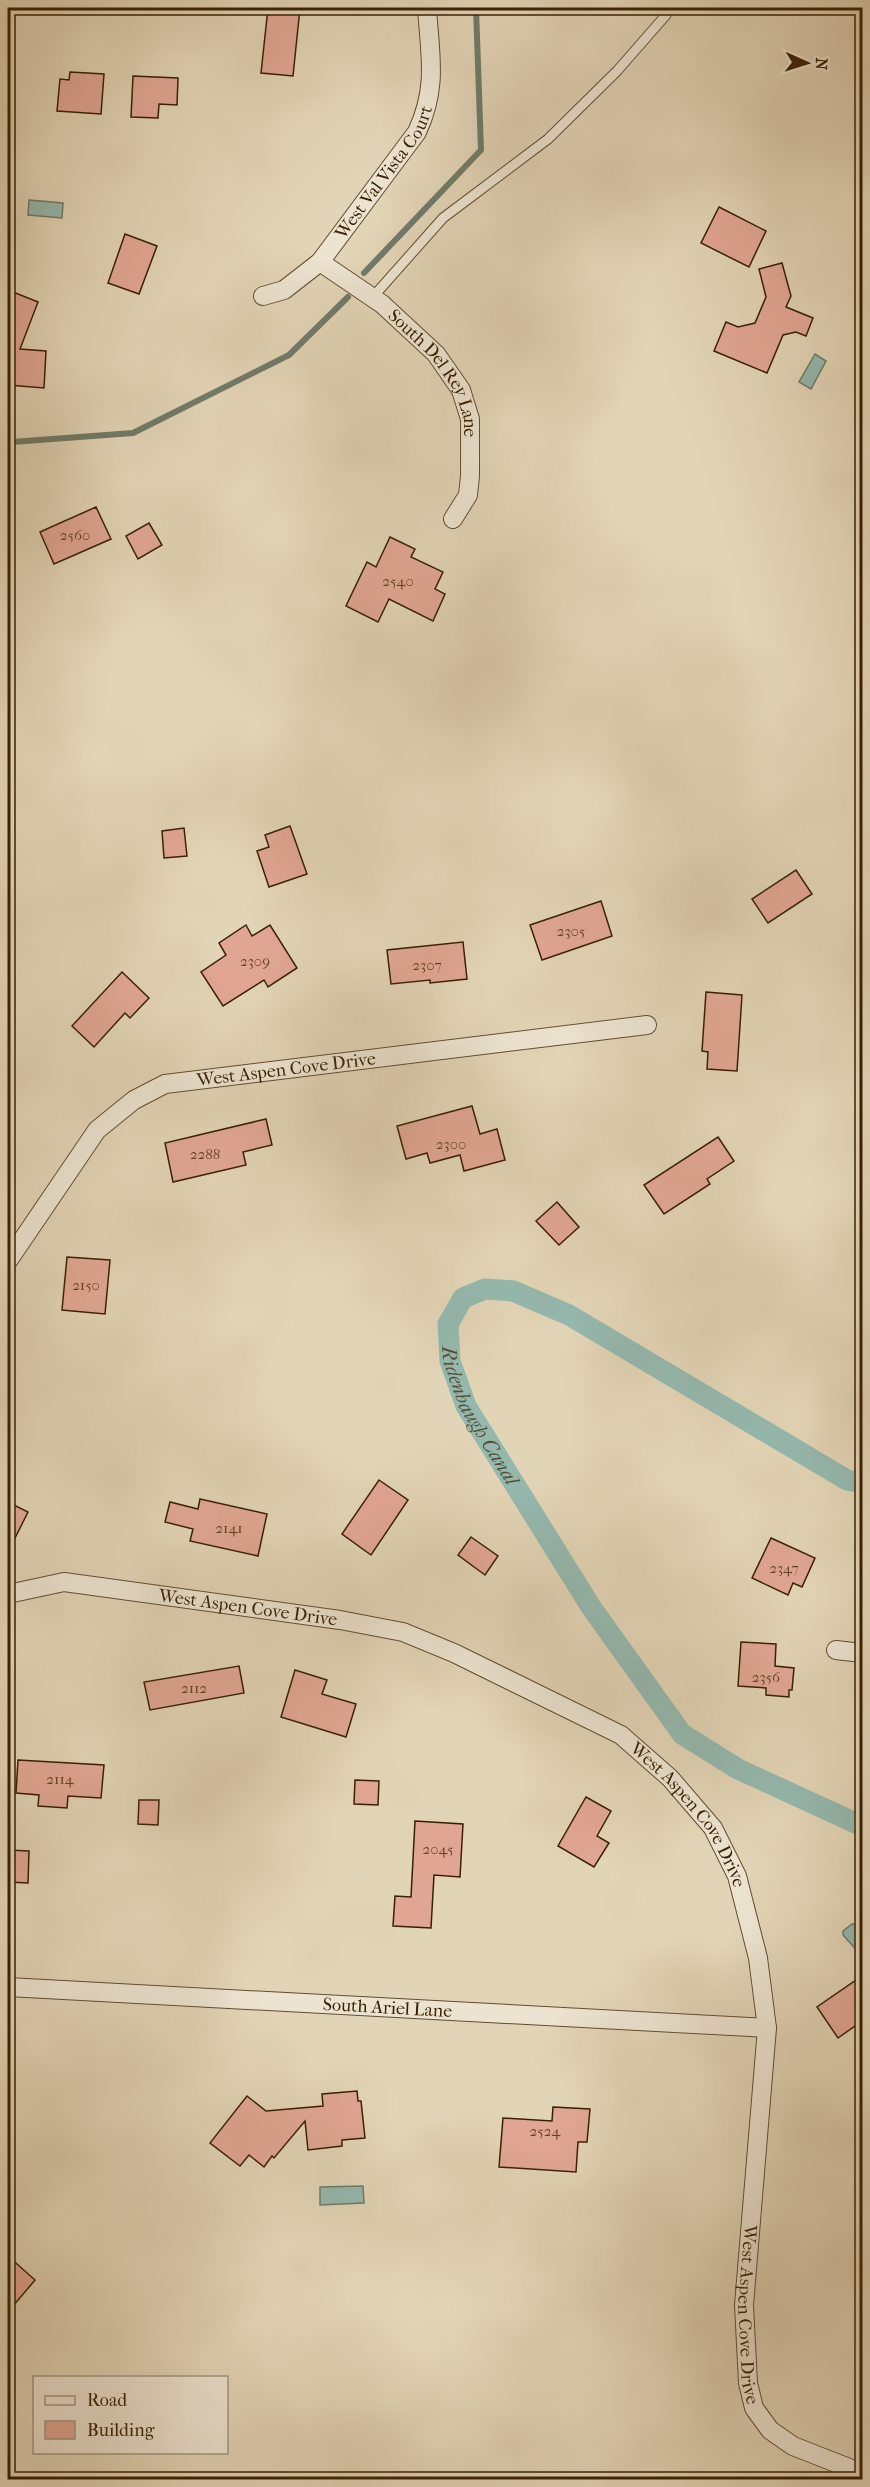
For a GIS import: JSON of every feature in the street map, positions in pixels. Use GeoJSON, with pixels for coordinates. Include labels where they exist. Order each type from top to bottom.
{"type":"FeatureCollection","features":[{"type":"Feature","properties":{"kind":"street","name":"West Val Vista Court"},"geometry":{"type":"LineString","coordinates":[[263,296],[284,290],[320,262],[417,132],[427,111],[432,85],[428,8]]}},
{"type":"Feature","properties":{"kind":"street","name":"South Del Rey Lane"},"geometry":{"type":"LineString","coordinates":[[320,262],[372,298],[436,354],[461,390],[470,418],[470,476],[468,495],[453,519]]}},
{"type":"Feature","properties":{"kind":"street","name":"West Aspen Cove Drive"},"geometry":{"type":"LineString","coordinates":[[8,1261],[98,1130],[134,1101],[165,1084],[647,1024]]}},
{"type":"Feature","properties":{"kind":"street","name":"West Aspen Cove Drive"},"geometry":{"type":"LineString","coordinates":[[8,1594],[64,1582],[340,1620],[403,1632],[454,1653],[621,1736],[670,1778],[713,1828],[737,1876],[758,1958],[767,2028],[744,2305],[748,2383],[754,2408],[770,2430],[794,2446],[849,2468],[862,2476]]}},
{"type":"Feature","properties":{"kind":"street"},"geometry":{"type":"LineString","coordinates":[[836,1650],[862,1653]]}},
{"type":"Feature","properties":{"kind":"street","name":"South Ariel Lane"},"geometry":{"type":"LineString","coordinates":[[8,1987],[767,2028]]}},
{"type":"Feature","properties":{"kind":"lane"},"geometry":{"type":"LineString","coordinates":[[372,298],[443,218],[548,139],[617,71],[666,15],[667,8]]}},
{"type":"Feature","properties":{"kind":"water"},"geometry":{"type":"Polygon","coordinates":[[[29,200],[63,203],[62,218],[28,215],[29,200]]]}},
{"type":"Feature","properties":{"kind":"water"},"geometry":{"type":"Polygon","coordinates":[[[815,354],[826,361],[811,389],[799,382],[815,354]]]}},
{"type":"Feature","properties":{"kind":"water"},"geometry":{"type":"Polygon","coordinates":[[[855,1924],[862,1933],[862,1956],[843,1935],[843,1931],[855,1924]]]}},
{"type":"Feature","properties":{"kind":"water"},"geometry":{"type":"Polygon","coordinates":[[[363,2186],[364,2203],[320,2205],[320,2187],[363,2186]]]}},
{"type":"Feature","properties":{"kind":"building"},"geometry":{"type":"Polygon","coordinates":[[[268,8],[300,8],[293,76],[261,73],[268,8]]]}},
{"type":"Feature","properties":{"kind":"building"},"geometry":{"type":"Polygon","coordinates":[[[70,72],[104,74],[101,114],[57,111],[60,79],[69,80],[70,72]]]}},
{"type":"Feature","properties":{"kind":"building"},"geometry":{"type":"Polygon","coordinates":[[[133,76],[178,78],[177,105],[159,104],[158,118],[131,117],[133,76]]]}},
{"type":"Feature","properties":{"kind":"building"},"geometry":{"type":"Polygon","coordinates":[[[719,207],[766,231],[749,267],[701,243],[719,207]]]}},
{"type":"Feature","properties":{"kind":"building"},"geometry":{"type":"Polygon","coordinates":[[[125,234],[157,246],[139,294],[108,283],[125,234]]]}},
{"type":"Feature","properties":{"kind":"building"},"geometry":{"type":"Polygon","coordinates":[[[782,263],[791,296],[786,307],[813,318],[806,336],[796,332],[783,335],[767,373],[714,351],[726,322],[738,327],[755,323],[766,297],[759,269],[782,263]]]}},
{"type":"Feature","properties":{"kind":"building"},"geometry":{"type":"Polygon","coordinates":[[[8,290],[38,302],[20,349],[46,351],[44,388],[8,385],[8,290]]]}},
{"type":"Feature","properties":{"kind":"building"},"geometry":{"type":"Polygon","coordinates":[[[96,507],[111,539],[54,564],[40,532],[96,507]]]}},
{"type":"Feature","properties":{"kind":"building"},"geometry":{"type":"Polygon","coordinates":[[[149,523],[162,545],[138,559],[126,536],[149,523]]]}},
{"type":"Feature","properties":{"kind":"building"},"geometry":{"type":"Polygon","coordinates":[[[390,537],[415,549],[411,557],[443,572],[435,589],[445,594],[433,621],[389,599],[378,622],[346,606],[367,562],[376,567],[390,537]]]}},
{"type":"Feature","properties":{"kind":"building"},"geometry":{"type":"Polygon","coordinates":[[[290,826],[307,874],[269,887],[257,851],[269,847],[265,835],[290,826]]]}},
{"type":"Feature","properties":{"kind":"building"},"geometry":{"type":"Polygon","coordinates":[[[184,828],[187,856],[164,858],[162,831],[184,828]]]}},
{"type":"Feature","properties":{"kind":"building"},"geometry":{"type":"Polygon","coordinates":[[[796,870],[812,894],[768,923],[752,899],[796,870]]]}},
{"type":"Feature","properties":{"kind":"building"},"geometry":{"type":"Polygon","coordinates":[[[601,901],[612,936],[542,960],[530,925],[601,901]]]}},
{"type":"Feature","properties":{"kind":"building"},"geometry":{"type":"Polygon","coordinates":[[[246,925],[252,936],[270,925],[297,968],[268,987],[264,980],[223,1006],[201,972],[226,955],[219,943],[246,925]]]}},
{"type":"Feature","properties":{"kind":"building"},"geometry":{"type":"Polygon","coordinates":[[[463,942],[467,979],[391,984],[387,950],[463,942]]]}},
{"type":"Feature","properties":{"kind":"building"},"geometry":{"type":"Polygon","coordinates":[[[122,972],[149,998],[130,1018],[125,1013],[94,1047],[72,1026],[122,972]]]}},
{"type":"Feature","properties":{"kind":"building"},"geometry":{"type":"Polygon","coordinates":[[[706,992],[742,995],[737,1071],[707,1069],[708,1052],[702,1051],[706,992]]]}},
{"type":"Feature","properties":{"kind":"building"},"geometry":{"type":"Polygon","coordinates":[[[472,1106],[480,1134],[497,1129],[505,1160],[464,1171],[460,1155],[430,1163],[427,1153],[406,1159],[397,1126],[472,1106]]]}},
{"type":"Feature","properties":{"kind":"building"},"geometry":{"type":"Polygon","coordinates":[[[266,1119],[272,1145],[243,1152],[246,1165],[173,1182],[165,1143],[266,1119]]]}},
{"type":"Feature","properties":{"kind":"building"},"geometry":{"type":"Polygon","coordinates":[[[718,1137],[734,1161],[707,1179],[710,1184],[664,1214],[644,1185],[718,1137]]]}},
{"type":"Feature","properties":{"kind":"building"},"geometry":{"type":"Polygon","coordinates":[[[557,1202],[579,1227],[559,1245],[536,1221],[557,1202]]]}},
{"type":"Feature","properties":{"kind":"building"},"geometry":{"type":"Polygon","coordinates":[[[67,1257],[110,1260],[105,1314],[62,1310],[67,1257]]]}},
{"type":"Feature","properties":{"kind":"building"},"geometry":{"type":"Polygon","coordinates":[[[379,1480],[408,1500],[371,1555],[342,1534],[379,1480]]]}},
{"type":"Feature","properties":{"kind":"building"},"geometry":{"type":"Polygon","coordinates":[[[200,1499],[267,1514],[258,1556],[190,1541],[193,1529],[165,1522],[170,1502],[198,1509],[200,1499]]]}},
{"type":"Feature","properties":{"kind":"building"},"geometry":{"type":"Polygon","coordinates":[[[8,1502],[28,1512],[8,1552],[8,1502]]]}},
{"type":"Feature","properties":{"kind":"building"},"geometry":{"type":"Polygon","coordinates":[[[471,1537],[498,1556],[485,1575],[458,1555],[471,1537]]]}},
{"type":"Feature","properties":{"kind":"building"},"geometry":{"type":"Polygon","coordinates":[[[771,1538],[815,1558],[802,1587],[793,1583],[788,1595],[752,1578],[771,1538]]]}},
{"type":"Feature","properties":{"kind":"building"},"geometry":{"type":"Polygon","coordinates":[[[741,1642],[776,1644],[775,1666],[794,1668],[789,1697],[766,1695],[766,1688],[738,1686],[741,1642]]]}},
{"type":"Feature","properties":{"kind":"building"},"geometry":{"type":"Polygon","coordinates":[[[239,1666],[244,1693],[150,1710],[144,1682],[239,1666]]]}},
{"type":"Feature","properties":{"kind":"building"},"geometry":{"type":"Polygon","coordinates":[[[295,1670],[327,1680],[322,1694],[356,1704],[346,1737],[281,1717],[295,1670]]]}},
{"type":"Feature","properties":{"kind":"building"},"geometry":{"type":"Polygon","coordinates":[[[18,1760],[104,1765],[101,1798],[68,1796],[67,1808],[38,1806],[39,1795],[16,1793],[18,1760]]]}},
{"type":"Feature","properties":{"kind":"building"},"geometry":{"type":"Polygon","coordinates":[[[355,1780],[379,1781],[378,1805],[354,1804],[355,1780]]]}},
{"type":"Feature","properties":{"kind":"building"},"geometry":{"type":"Polygon","coordinates":[[[586,1797],[611,1811],[597,1836],[609,1843],[594,1867],[558,1846],[586,1797]]]}},
{"type":"Feature","properties":{"kind":"building"},"geometry":{"type":"Polygon","coordinates":[[[139,1800],[159,1800],[158,1825],[138,1824],[139,1800]]]}},
{"type":"Feature","properties":{"kind":"building"},"geometry":{"type":"Polygon","coordinates":[[[415,1821],[463,1824],[460,1877],[434,1875],[431,1928],[393,1926],[395,1896],[411,1897],[415,1821]]]}},
{"type":"Feature","properties":{"kind":"building"},"geometry":{"type":"Polygon","coordinates":[[[8,1850],[29,1851],[28,1883],[8,1882],[8,1850]]]}},
{"type":"Feature","properties":{"kind":"building"},"geometry":{"type":"Polygon","coordinates":[[[862,1976],[862,2021],[838,2038],[817,2007],[862,1976]]]}},
{"type":"Feature","properties":{"kind":"building"},"geometry":{"type":"Polygon","coordinates":[[[357,2091],[358,2101],[361,2101],[365,2138],[342,2140],[342,2146],[308,2150],[305,2121],[264,2167],[249,2155],[240,2166],[210,2143],[247,2096],[266,2111],[323,2106],[322,2094],[357,2091]]]}},
{"type":"Feature","properties":{"kind":"building"},"geometry":{"type":"Polygon","coordinates":[[[553,2107],[590,2109],[587,2142],[578,2142],[576,2172],[499,2167],[503,2118],[552,2121],[553,2107]]]}},
{"type":"Feature","properties":{"kind":"building"},"geometry":{"type":"Polygon","coordinates":[[[8,2256],[35,2280],[8,2312],[8,2256]]]}},
{"type":"Feature","properties":{"kind":"waterway"},"geometry":{"type":"LineString","coordinates":[[364,273],[481,150],[476,8]]}},
{"type":"Feature","properties":{"kind":"waterway"},"geometry":{"type":"LineString","coordinates":[[8,444],[133,433],[289,355],[348,297]]}},
{"type":"Feature","properties":{"kind":"waterway","name":"Ridenbaugh Canal"},"geometry":{"type":"LineString","coordinates":[[862,1483],[847,1480],[569,1315],[513,1291],[485,1289],[463,1298],[448,1324],[450,1361],[466,1406],[591,1607],[682,1734],[738,1769],[862,1826]]}}]}
